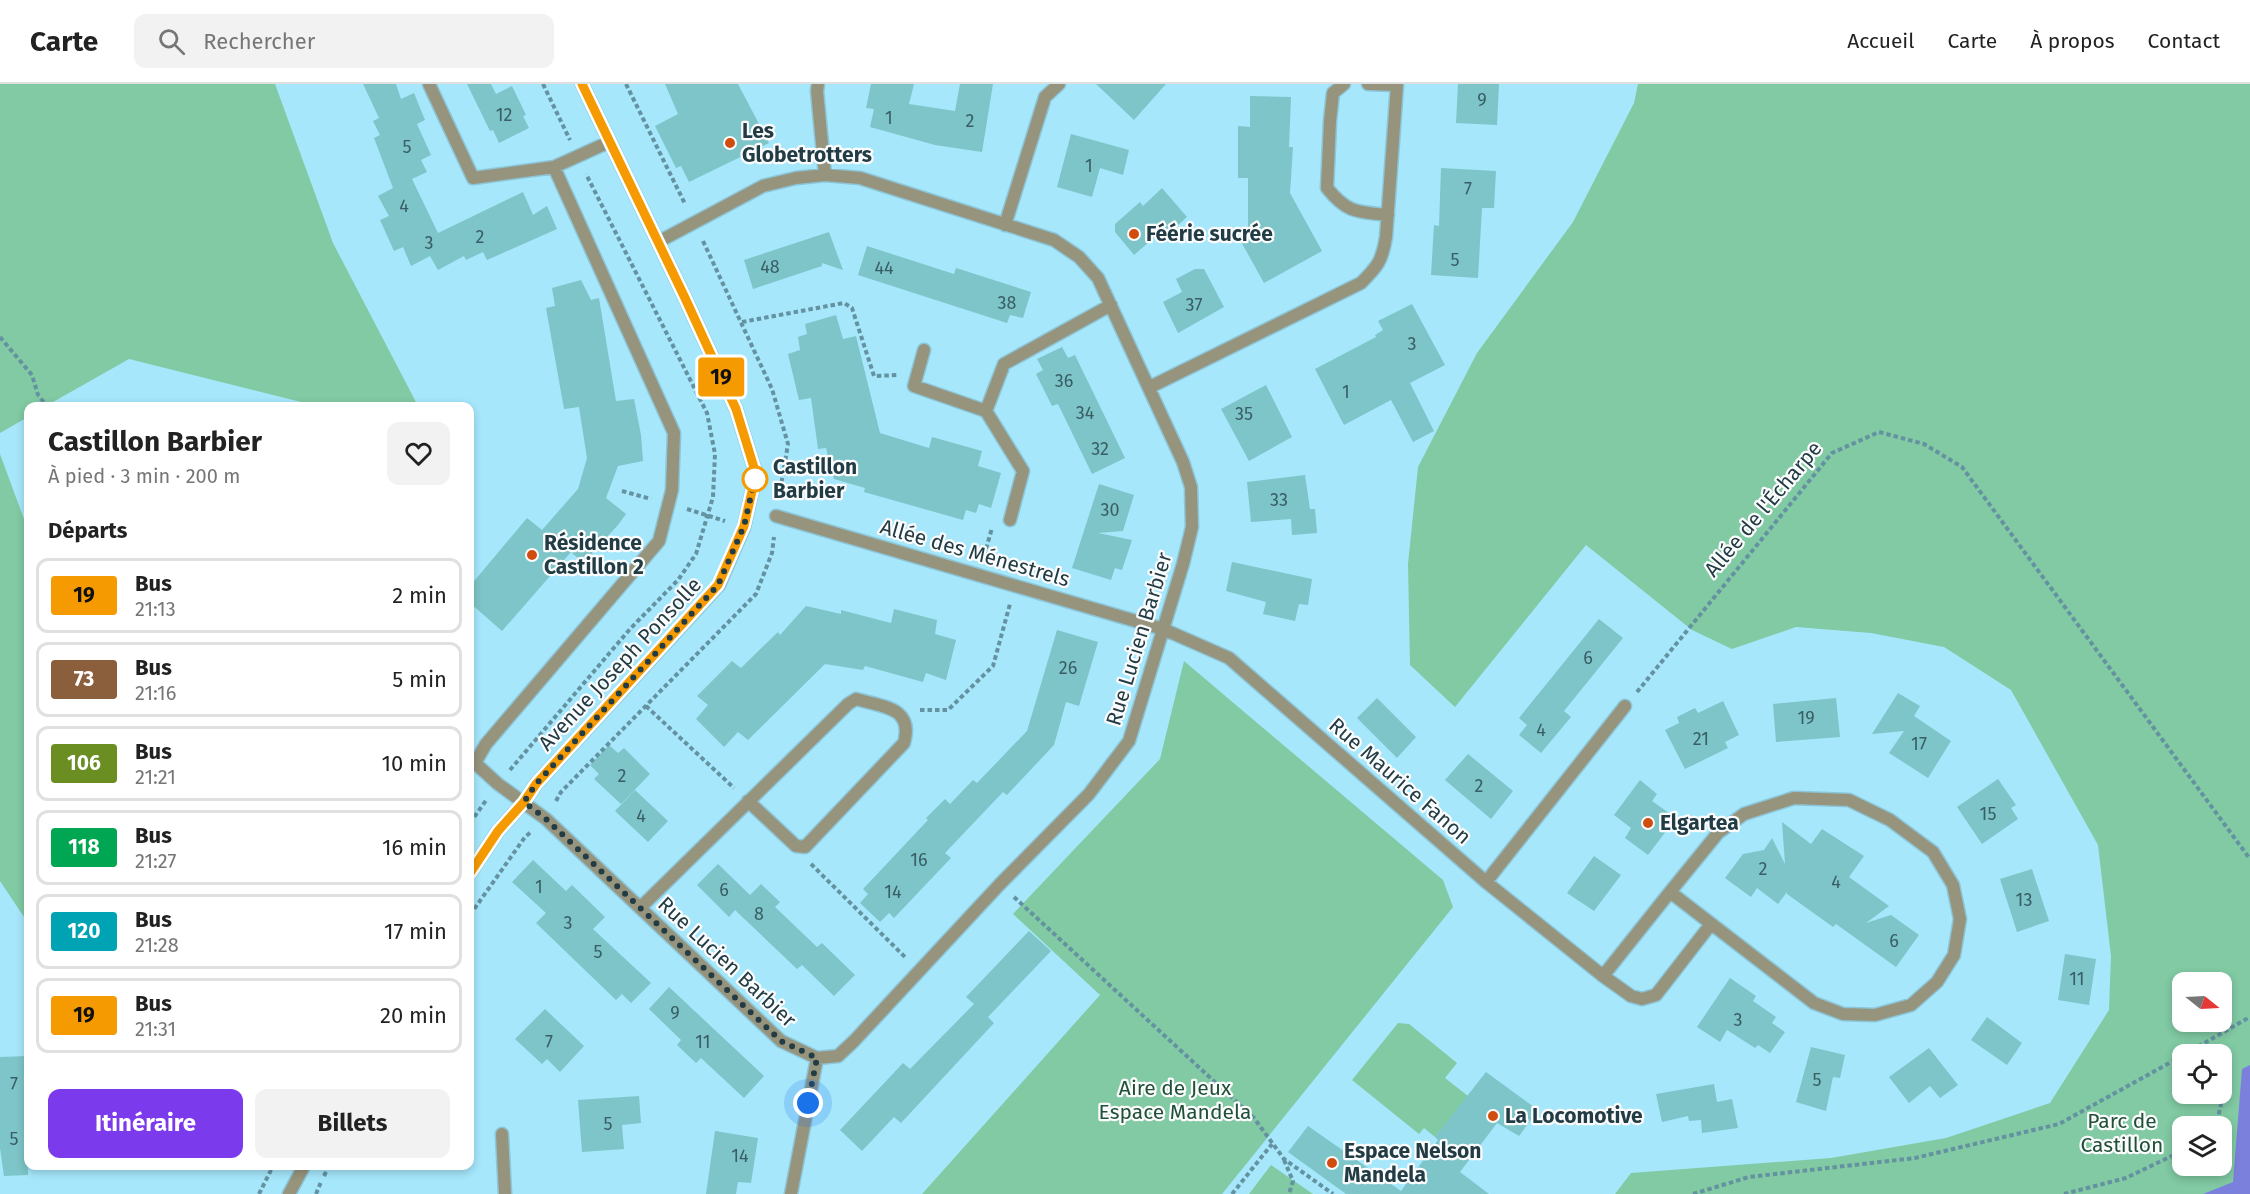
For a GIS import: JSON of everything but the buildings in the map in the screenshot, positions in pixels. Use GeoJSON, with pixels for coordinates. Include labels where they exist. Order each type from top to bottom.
{"type":"FeatureCollection","features":[{"type":"Feature","properties":{"kind":"street"},"geometry":{"type":"LineString","coordinates":[[429,84],[473,178],[554,167],[609,141]]}},
{"type":"Feature","properties":{"kind":"street","name":"Avenue Joseph Ponsolle"},"geometry":{"type":"LineString","coordinates":[[474,867],[498,831],[524,802],[536,784],[718,585],[744,526],[756,474],[736,409],[582,84]]}},
{"type":"Feature","properties":{"kind":"street"},"geometry":{"type":"LineString","coordinates":[[818,84],[825,175]]}},
{"type":"Feature","properties":{"kind":"street"},"geometry":{"type":"LineString","coordinates":[[1005,225],[1045,97],[1059,84]]}},
{"type":"Feature","properties":{"kind":"street"},"geometry":{"type":"LineString","coordinates":[[1344,84],[1333,93],[1327,188],[1339,203],[1356,212],[1388,215]]}},
{"type":"Feature","properties":{"kind":"street"},"geometry":{"type":"LineString","coordinates":[[1150,387],[1361,283],[1375,270],[1383,256],[1388,215],[1397,85],[1368,84]]}},
{"type":"Feature","properties":{"kind":"street"},"geometry":{"type":"LineString","coordinates":[[474,761],[486,744],[659,541],[672,490],[674,433],[554,167]]}},
{"type":"Feature","properties":{"kind":"street","name":"Rue Lucien Barbier"},"geometry":{"type":"LineString","coordinates":[[524,802],[546,819],[781,1041],[817,1058],[838,1056],[1000,884],[1089,794],[1129,741],[1184,564],[1192,527],[1191,487],[1183,462],[1098,278],[1079,257],[1054,240],[860,178],[825,175],[796,178],[764,186],[658,242]]}},
{"type":"Feature","properties":{"kind":"street"},"geometry":{"type":"LineString","coordinates":[[986,411],[1004,364],[1111,305]]}},
{"type":"Feature","properties":{"kind":"street"},"geometry":{"type":"LineString","coordinates":[[924,350],[914,386],[986,411],[1023,471],[1010,520]]}},
{"type":"Feature","properties":{"kind":"street","name":"Allée des Ménestrels"},"geometry":{"type":"LineString","coordinates":[[776,516],[1163,629]]}},
{"type":"Feature","properties":{"kind":"street","name":"Rue Maurice Fanon"},"geometry":{"type":"LineString","coordinates":[[1163,629],[1229,658],[1486,882],[1631,996],[1642,999],[1656,995],[1711,924]]}},
{"type":"Feature","properties":{"kind":"street"},"geometry":{"type":"LineString","coordinates":[[640,908],[748,801],[848,704],[856,699],[896,711],[904,718],[906,725],[904,743],[805,847],[796,846],[748,801]]}},
{"type":"Feature","properties":{"kind":"street"},"geometry":{"type":"LineString","coordinates":[[1486,882],[1625,706]]}},
{"type":"Feature","properties":{"kind":"street"},"geometry":{"type":"LineString","coordinates":[[474,766],[524,802]]}},
{"type":"Feature","properties":{"kind":"street"},"geometry":{"type":"LineString","coordinates":[[1603,976],[1670,892],[1718,833],[1744,814],[1794,798],[1849,800],[1890,820],[1933,852],[1953,885],[1960,918],[1954,955],[1937,982],[1911,1005],[1875,1015],[1843,1014],[1814,1003],[1670,892]]}},
{"type":"Feature","properties":{"kind":"street"},"geometry":{"type":"LineString","coordinates":[[791,1194],[817,1058]]}},
{"type":"Feature","properties":{"kind":"street"},"geometry":{"type":"LineString","coordinates":[[502,1134],[505,1194]]}},
{"type":"Feature","properties":{"kind":"street"},"geometry":{"type":"LineString","coordinates":[[289,1194],[302,1170]]}},
{"type":"Feature","properties":{"kind":"path"},"geometry":{"type":"LineString","coordinates":[[474,817],[498,784],[630,629],[678,580],[696,554],[713,497],[715,454],[707,413],[543,84]]}},
{"type":"Feature","properties":{"kind":"path"},"geometry":{"type":"LineString","coordinates":[[742,322],[844,303],[852,308],[874,376],[918,374]]}},
{"type":"Feature","properties":{"kind":"path"},"geometry":{"type":"LineString","coordinates":[[0,337],[32,375],[38,395],[44,402]]}},
{"type":"Feature","properties":{"kind":"path","name":"Allée de l'Écharpe"},"geometry":{"type":"LineString","coordinates":[[1625,706],[1832,453],[1879,432],[1924,444],[1962,467],[2250,860]]}},
{"type":"Feature","properties":{"kind":"path"},"geometry":{"type":"LineString","coordinates":[[978,574],[993,526],[1010,520]]}},
{"type":"Feature","properties":{"kind":"path"},"geometry":{"type":"LineString","coordinates":[[896,711],[948,710],[993,666],[1009,609]]}},
{"type":"Feature","properties":{"kind":"path"},"geometry":{"type":"LineString","coordinates":[[646,706],[748,801]]}},
{"type":"Feature","properties":{"kind":"path"},"geometry":{"type":"LineString","coordinates":[[796,846],[808,861],[920,971]]}},
{"type":"Feature","properties":{"kind":"path"},"geometry":{"type":"LineString","coordinates":[[1000,884],[1254,1118],[1284,1159],[1333,1194]]}},
{"type":"Feature","properties":{"kind":"path"},"geometry":{"type":"LineString","coordinates":[[2203,1044],[2250,1017]]}},
{"type":"Feature","properties":{"kind":"path"},"geometry":{"type":"LineString","coordinates":[[1693,1194],[1749,1177],[1915,1158],[2059,1124],[2172,1062]]}},
{"type":"Feature","properties":{"kind":"path"},"geometry":{"type":"LineString","coordinates":[[1232,1194],[1272,1144]]}},
{"type":"Feature","properties":{"kind":"path"},"geometry":{"type":"LineString","coordinates":[[2064,1194],[2126,1178],[2172,1156]]}},
{"type":"Feature","properties":{"kind":"path"},"geometry":{"type":"LineString","coordinates":[[1284,1159],[1293,1181],[1289,1194]]}},
{"type":"Feature","properties":{"kind":"path"},"geometry":{"type":"LineString","coordinates":[[259,1194],[271,1170]]}},
{"type":"Feature","properties":{"kind":"green space"},"geometry":{"type":"Polygon","coordinates":[[[0,84],[275,84],[333,243],[416,402],[301,402],[129,359],[53,402],[24,402],[24,419],[0,433],[0,84]]]}},
{"type":"Feature","properties":{"kind":"green space","name":"Parc de Castillon"},"geometry":{"type":"Polygon","coordinates":[[[1638,84],[2250,84],[2250,1194],[1615,1194],[1631,1173],[1831,1158],[1946,1138],[2050,1103],[2109,1010],[2111,956],[2098,845],[2011,690],[1944,647],[1871,633],[1796,627],[1732,649],[1692,630],[1586,545],[1455,707],[1410,665],[1408,564],[1418,467],[1477,353],[1573,222],[1634,103],[1638,84]]]}},
{"type":"Feature","properties":{"kind":"green space"},"geometry":{"type":"Polygon","coordinates":[[[0,454],[24,519],[24,917],[0,881],[0,454]]]}},
{"type":"Feature","properties":{"kind":"green space","name":"Aire de Jeux Espace Mandela"},"geometry":{"type":"Polygon","coordinates":[[[1184,661],[1443,880],[1453,907],[1222,1194],[922,1194],[1100,995],[1013,914],[1160,759],[1184,661]]]}},
{"type":"Feature","properties":{"kind":"green space"},"geometry":{"type":"Polygon","coordinates":[[[1398,1023],[1409,1024],[1457,1063],[1445,1078],[1468,1096],[1435,1137],[1424,1128],[1419,1134],[1352,1080],[1398,1023]]]}},
{"type":"Feature","properties":{"kind":"green space"},"geometry":{"type":"Polygon","coordinates":[[[1271,1165],[1313,1194],[1249,1194],[1271,1165]]]}},
{"type":"Feature","properties":{"kind":"water"},"geometry":{"type":"Polygon","coordinates":[[[2250,1065],[2250,1194],[2203,1194],[2233,1182],[2242,1069],[2250,1065]]]}},
{"type":"Feature","properties":{"kind":"bus line","name":"19"},"geometry":{"type":"LineString","coordinates":[[474,867],[498,831],[524,802],[536,784],[718,585],[744,526],[756,474],[736,409],[582,84]]}},
{"type":"Feature","properties":{"kind":"place","name":"Les Globetrotters"},"geometry":{"type":"Point","coordinates":[730,143]}},
{"type":"Feature","properties":{"kind":"place","name":"Féérie sucrée"},"geometry":{"type":"Point","coordinates":[1134,234]}},
{"type":"Feature","properties":{"kind":"place","name":"Castillon Barbier"},"geometry":{"type":"Point","coordinates":[755,479]}},
{"type":"Feature","properties":{"kind":"place","name":"Résidence Castillon 2"},"geometry":{"type":"Point","coordinates":[532,555]}},
{"type":"Feature","properties":{"kind":"place","name":"Elgartea"},"geometry":{"type":"Point","coordinates":[1648,823]}},
{"type":"Feature","properties":{"kind":"place","name":"La Locomotive"},"geometry":{"type":"Point","coordinates":[1493,1116]}},
{"type":"Feature","properties":{"kind":"place","name":"Espace Nelson Mandela"},"geometry":{"type":"Point","coordinates":[1332,1163]}},
{"type":"Feature","properties":{"kind":"route"},"geometry":{"type":"LineString","coordinates":[[755,479],[756,474],[744,526],[718,585],[536,784],[524,802],[546,819],[781,1041],[817,1058],[808,1103]]}}]}
